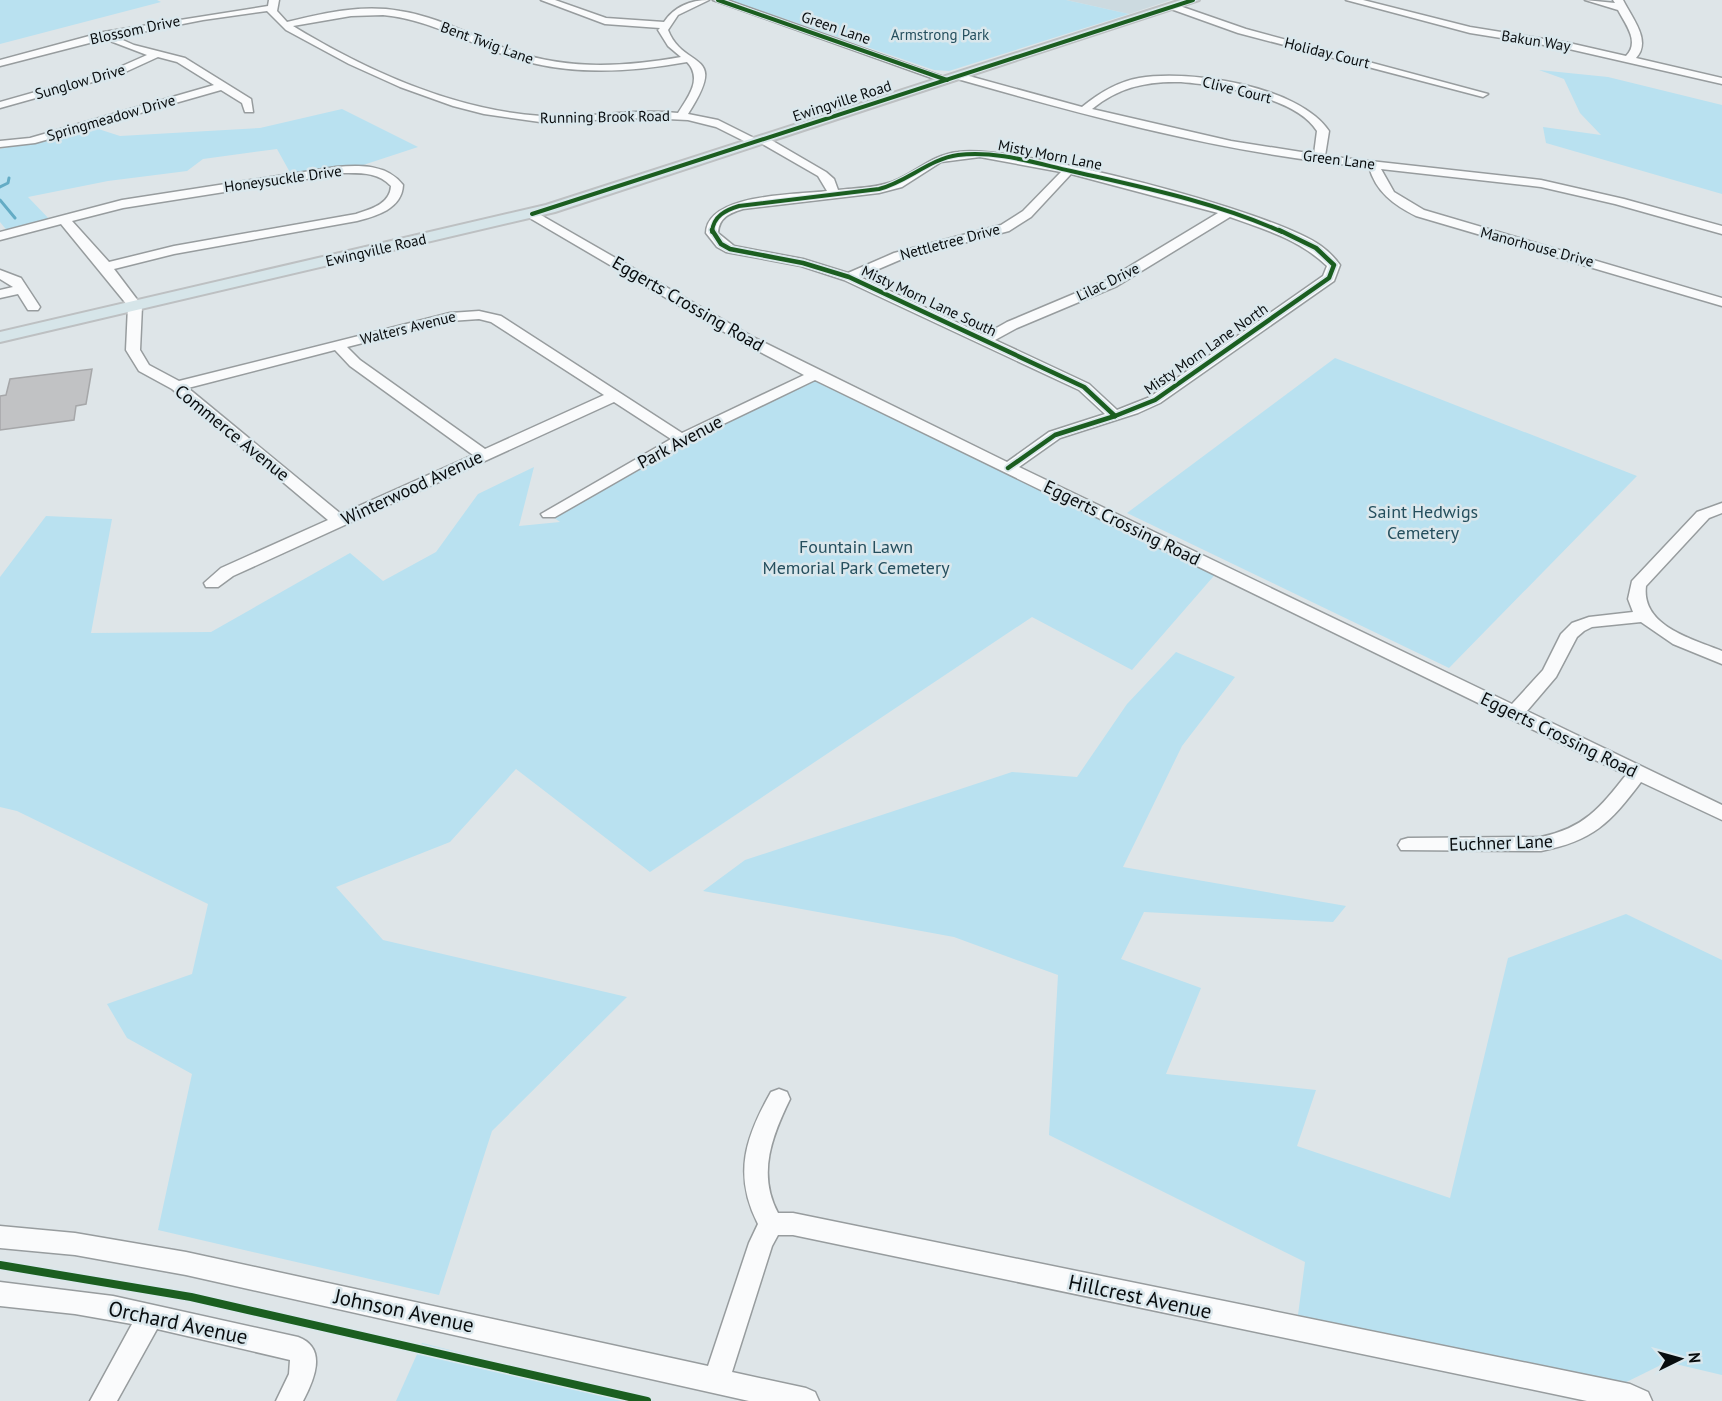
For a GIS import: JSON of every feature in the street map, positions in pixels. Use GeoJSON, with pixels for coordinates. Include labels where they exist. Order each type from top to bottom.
{"type":"FeatureCollection","features":[{"type":"Feature","properties":{"kind":"main road","name":"Ewingville Road"},"geometry":{"type":"LineString","coordinates":[[0,337],[532,214],[1193,0]]}},
{"type":"Feature","properties":{"kind":"street"},"geometry":{"type":"LineString","coordinates":[[546,0],[605,21],[665,25]]}},
{"type":"Feature","properties":{"kind":"street"},"geometry":{"type":"LineString","coordinates":[[681,116],[699,84],[699,71],[690,58],[667,41],[665,25],[675,13],[704,0]]}},
{"type":"Feature","properties":{"kind":"street","name":"Green Lane"},"geometry":{"type":"LineString","coordinates":[[718,0],[952,78],[1200,139],[1319,158],[1491,176],[1552,185],[1626,202],[1722,230]]}},
{"type":"Feature","properties":{"kind":"street","name":"Bakun Way"},"geometry":{"type":"LineString","coordinates":[[1351,0],[1399,8],[1470,30],[1569,46],[1722,81]]}},
{"type":"Feature","properties":{"kind":"street"},"geometry":{"type":"LineString","coordinates":[[1590,0],[1620,4],[1639,42],[1637,51],[1629,59]]}},
{"type":"Feature","properties":{"kind":"street","name":"Running Brook Road"},"geometry":{"type":"LineString","coordinates":[[273,4],[274,16],[286,25],[367,70],[394,82],[495,112],[555,120],[681,116],[711,121],[758,141],[822,174],[828,179],[834,194]]}},
{"type":"Feature","properties":{"kind":"street","name":"Blossom Drive"},"geometry":{"type":"LineString","coordinates":[[0,63],[104,35],[273,4]]}},
{"type":"Feature","properties":{"kind":"street","name":"Holiday Court"},"geometry":{"type":"LineString","coordinates":[[1174,7],[1242,31],[1483,94]]}},
{"type":"Feature","properties":{"kind":"street","name":"Bent Twig Lane"},"geometry":{"type":"LineString","coordinates":[[286,25],[335,14],[392,13],[426,21],[510,54],[558,65],[632,69],[690,58]]}},
{"type":"Feature","properties":{"kind":"street"},"geometry":{"type":"LineString","coordinates":[[104,35],[130,47],[181,60],[247,101],[249,110]]}},
{"type":"Feature","properties":{"kind":"street","name":"Sunglow Drive"},"geometry":{"type":"LineString","coordinates":[[0,105],[117,72],[157,54]]}},
{"type":"Feature","properties":{"kind":"street","name":"Clive Court"},"geometry":{"type":"LineString","coordinates":[[1083,111],[1104,94],[1129,84],[1167,79],[1208,82],[1286,103],[1312,115],[1323,131],[1319,158]]}},
{"type":"Feature","properties":{"kind":"street","name":"Springmeadow Drive"},"geometry":{"type":"LineString","coordinates":[[0,144],[32,141],[222,86]]}},
{"type":"Feature","properties":{"kind":"street","name":"Misty Morn Lane"},"geometry":{"type":"LineString","coordinates":[[723,212],[753,203],[889,187],[937,160],[957,154],[991,155],[1144,186],[1310,243],[1332,259]]}},
{"type":"Feature","properties":{"kind":"street","name":"Manorhouse Drive"},"geometry":{"type":"LineString","coordinates":[[1374,165],[1382,188],[1399,202],[1420,213],[1722,302]]}},
{"type":"Feature","properties":{"kind":"street","name":"Honeysuckle Drive"},"geometry":{"type":"LineString","coordinates":[[64,219],[122,204],[336,170],[380,173],[397,185],[396,195],[392,201],[378,210],[357,217],[194,246],[106,267]]}},
{"type":"Feature","properties":{"kind":"street","name":"Nettletree Drive"},"geometry":{"type":"LineString","coordinates":[[849,277],[898,256],[1005,228],[1027,214],[1068,171]]}},
{"type":"Feature","properties":{"kind":"street","name":"Misty Morn Lane South"},"geometry":{"type":"LineString","coordinates":[[723,212],[713,222],[712,233],[721,244],[730,249],[803,263],[849,277],[1084,387],[1115,416]]}},
{"type":"Feature","properties":{"kind":"street","name":"Lilac Drive"},"geometry":{"type":"LineString","coordinates":[[984,341],[1012,325],[1127,275],[1227,213]]}},
{"type":"Feature","properties":{"kind":"street","name":"Eggerts Crossing Road"},"geometry":{"type":"LineString","coordinates":[[532,214],[815,375],[1722,813]]}},
{"type":"Feature","properties":{"kind":"street"},"geometry":{"type":"LineString","coordinates":[[0,236],[64,219],[106,267],[135,306]]}},
{"type":"Feature","properties":{"kind":"street","name":"Misty Morn Lane North"},"geometry":{"type":"LineString","coordinates":[[1008,468],[1052,436],[1115,416],[1155,400],[1329,278],[1334,265],[1332,259]]}},
{"type":"Feature","properties":{"kind":"street"},"geometry":{"type":"LineString","coordinates":[[0,274],[10,277],[22,289],[33,307]]}},
{"type":"Feature","properties":{"kind":"street"},"geometry":{"type":"LineString","coordinates":[[0,294],[22,289]]}},
{"type":"Feature","properties":{"kind":"street","name":"Commerce Avenue"},"geometry":{"type":"LineString","coordinates":[[135,306],[131,340],[137,359],[155,375],[177,387],[339,521]]}},
{"type":"Feature","properties":{"kind":"street","name":"Walters Avenue"},"geometry":{"type":"LineString","coordinates":[[177,387],[458,316],[488,316],[681,439]]}},
{"type":"Feature","properties":{"kind":"street"},"geometry":{"type":"LineString","coordinates":[[338,346],[356,363],[483,455]]}},
{"type":"Feature","properties":{"kind":"street","name":"Park Avenue"},"geometry":{"type":"LineString","coordinates":[[549,514],[681,439],[815,375]]}},
{"type":"Feature","properties":{"kind":"street","name":"Winterwood Avenue"},"geometry":{"type":"LineString","coordinates":[[212,583],[227,572],[614,396]]}},
{"type":"Feature","properties":{"kind":"street"},"geometry":{"type":"LineString","coordinates":[[1722,507],[1703,515],[1638,585],[1636,599],[1643,616],[1671,635],[1722,658]]}},
{"type":"Feature","properties":{"kind":"street"},"geometry":{"type":"LineString","coordinates":[[1515,713],[1550,673],[1570,634],[1578,627],[1589,622],[1643,616]]}},
{"type":"Feature","properties":{"kind":"street","name":"Euchner Lane"},"geometry":{"type":"LineString","coordinates":[[1408,845],[1541,844],[1561,841],[1594,825],[1638,773]]}},
{"type":"Feature","properties":{"kind":"street"},"geometry":{"type":"LineString","coordinates":[[716,1381],[761,1243],[771,1224],[756,1192],[756,1163],[762,1135],[779,1099]]}},
{"type":"Feature","properties":{"kind":"street","name":"Hillcrest Avenue"},"geometry":{"type":"LineString","coordinates":[[771,1224],[793,1224],[1629,1397],[1639,1401]]}},
{"type":"Feature","properties":{"kind":"street","name":"Johnson Avenue"},"geometry":{"type":"LineString","coordinates":[[0,1237],[41,1239],[159,1258],[806,1401]]}},
{"type":"Feature","properties":{"kind":"street","name":"Orchard Avenue"},"geometry":{"type":"LineString","coordinates":[[0,1294],[42,1296],[150,1316],[298,1349],[304,1355],[305,1365],[289,1401]]}},
{"type":"Feature","properties":{"kind":"street"},"geometry":{"type":"LineString","coordinates":[[103,1401],[150,1316]]}},
{"type":"Feature","properties":{"kind":"shaded area"},"geometry":{"type":"Polygon","coordinates":[[[1066,0],[1171,0],[1129,14],[1066,0]]]}},
{"type":"Feature","properties":{"kind":"green space"},"geometry":{"type":"Polygon","coordinates":[[[0,0],[157,0],[161,2],[0,44],[0,0]]]}},
{"type":"Feature","properties":{"kind":"green space","name":"Armstrong Park"},"geometry":{"type":"Polygon","coordinates":[[[730,0],[1066,0],[1129,14],[949,71],[934,70],[730,0]]]}},
{"type":"Feature","properties":{"kind":"green space"},"geometry":{"type":"Polygon","coordinates":[[[1539,70],[1608,77],[1722,105],[1722,194],[1546,143],[1543,127],[1601,135],[1580,113],[1564,79],[1539,70]]]}},
{"type":"Feature","properties":{"kind":"green space"},"geometry":{"type":"Polygon","coordinates":[[[342,109],[418,147],[351,169],[292,176],[277,149],[203,159],[187,171],[108,181],[28,197],[52,222],[9,233],[0,222],[0,149],[89,126],[120,136],[260,128],[342,109]]]}},
{"type":"Feature","properties":{"kind":"green space","name":"Saint Hedwigs Cemetery"},"geometry":{"type":"Polygon","coordinates":[[[1335,358],[1637,476],[1449,668],[1127,513],[1335,358]]]}},
{"type":"Feature","properties":{"kind":"green space","name":"Fountain Lawn Memorial Park Cemetery"},"geometry":{"type":"Polygon","coordinates":[[[815,375],[1219,570],[1132,670],[1032,617],[650,872],[516,769],[450,842],[336,887],[383,940],[627,997],[492,1131],[439,1295],[158,1230],[192,1074],[127,1038],[107,1004],[192,974],[208,904],[17,811],[0,807],[0,577],[46,516],[112,519],[91,633],[211,632],[350,553],[383,581],[436,552],[478,494],[534,467],[519,526],[560,522],[549,514],[681,439],[815,375]]]}},
{"type":"Feature","properties":{"kind":"green space"},"geometry":{"type":"Polygon","coordinates":[[[1176,652],[1235,677],[1182,746],[1123,867],[1346,906],[1333,922],[1144,912],[1121,959],[1201,988],[1166,1074],[1316,1090],[1297,1146],[1450,1198],[1508,958],[1626,914],[1722,960],[1722,1375],[1667,1362],[1594,1398],[1296,1330],[1305,1262],[1049,1135],[1058,975],[954,937],[703,891],[745,860],[1012,772],[1077,777],[1127,704],[1176,652]]]}},
{"type":"Feature","properties":{"kind":"green space"},"geometry":{"type":"Polygon","coordinates":[[[422,1343],[655,1401],[396,1401],[422,1343]]]}},
{"type":"Feature","properties":{"kind":"building"},"geometry":{"type":"Polygon","coordinates":[[[92,369],[86,404],[76,406],[74,420],[0,430],[0,396],[6,395],[10,379],[92,369]]]}},
{"type":"Feature","properties":{"kind":"waterway"},"geometry":{"type":"LineString","coordinates":[[0,187],[8,183],[9,178]]}},
{"type":"Feature","properties":{"kind":"waterway"},"geometry":{"type":"LineString","coordinates":[[0,200],[15,218]]}},
{"type":"Feature","properties":{"kind":"cycle path"},"geometry":{"type":"LineString","coordinates":[[718,0],[947,80]]}},
{"type":"Feature","properties":{"kind":"cycle path"},"geometry":{"type":"LineString","coordinates":[[532,214],[1193,0]]}},
{"type":"Feature","properties":{"kind":"cycle path"},"geometry":{"type":"LineString","coordinates":[[1008,468],[1055,435],[1086,424],[1109,418],[1121,414],[1133,410],[1155,400],[1329,278],[1334,265],[1316,248],[1279,230],[1229,212],[1171,195],[1056,167],[980,154],[957,155],[937,160],[898,184],[879,189],[753,203],[739,206],[719,215],[712,226],[712,233],[721,244],[730,249],[803,263],[849,277],[1084,387],[1115,416]]}},
{"type":"Feature","properties":{"kind":"cycle path"},"geometry":{"type":"LineString","coordinates":[[0,1265],[191,1297],[647,1401]]}}]}
